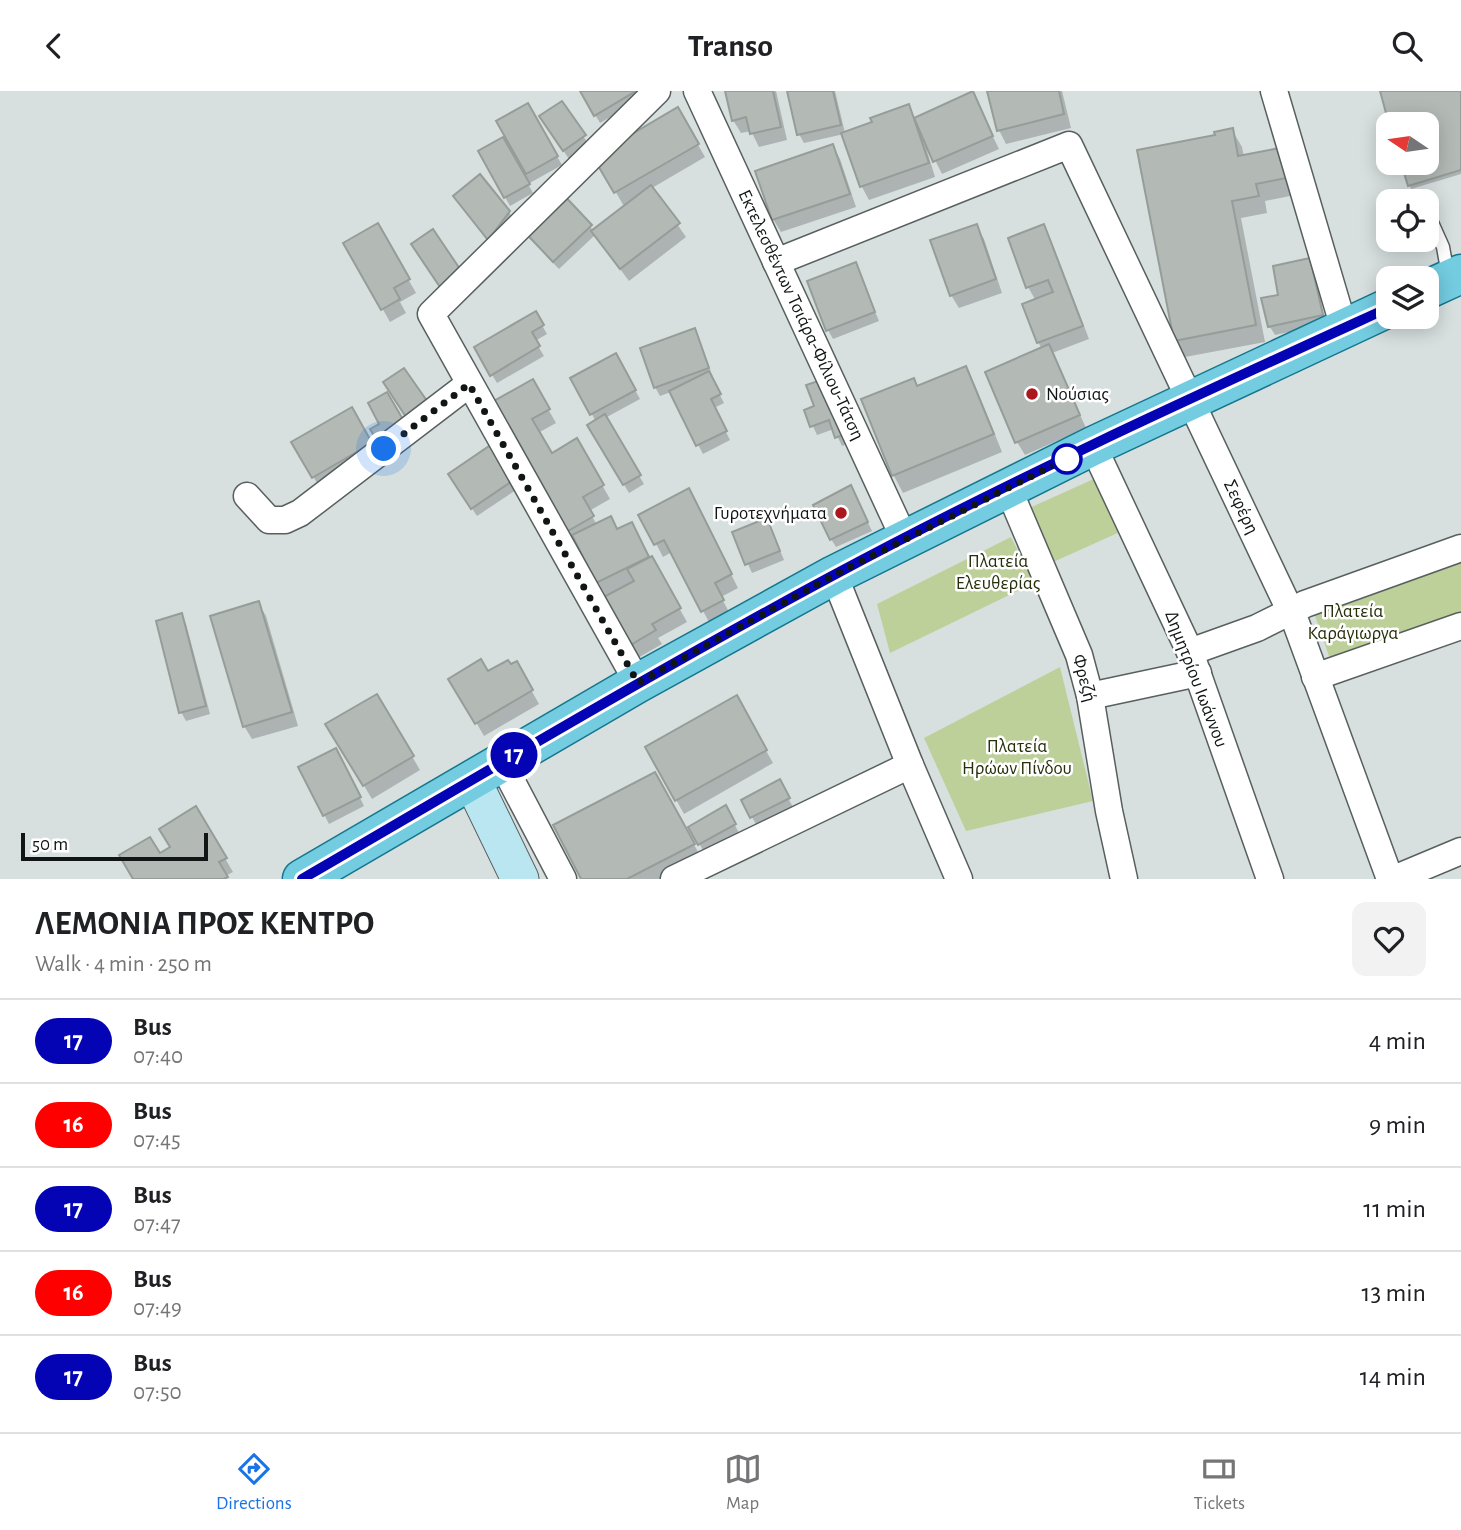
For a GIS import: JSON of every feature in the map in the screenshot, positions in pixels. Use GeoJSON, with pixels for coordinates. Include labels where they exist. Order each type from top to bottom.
{"type":"FeatureCollection","features":[{"type":"Feature","properties":{"kind":"main road"},"geometry":{"type":"LineString","coordinates":[[302,879],[638,683],[904,538],[1188,400],[1376,314]]}},
{"type":"Feature","properties":{"kind":"street"},"geometry":{"type":"LineString","coordinates":[[638,683],[431,314],[656,91]]}},
{"type":"Feature","properties":{"kind":"street","name":"Εκτελεσθέντων Τσιάρα-Φίλιου-Τάτση"},"geometry":{"type":"LineString","coordinates":[[697,91],[904,538]]}},
{"type":"Feature","properties":{"kind":"street"},"geometry":{"type":"LineString","coordinates":[[1274,91],[1345,328]]}},
{"type":"Feature","properties":{"kind":"street","name":"Σεφέρη"},"geometry":{"type":"LineString","coordinates":[[776,262],[1069,145],[1290,611],[1392,879]]}},
{"type":"Feature","properties":{"kind":"street"},"geometry":{"type":"LineString","coordinates":[[247,496],[270,520],[285,520],[300,513],[469,384]]}},
{"type":"Feature","properties":{"kind":"street","name":"Δημητρίου Ιωάννου"},"geometry":{"type":"LineString","coordinates":[[1093,446],[1194,663],[1270,879]]}},
{"type":"Feature","properties":{"kind":"street","name":"Φρεζή"},"geometry":{"type":"LineString","coordinates":[[1008,488],[1079,655],[1090,696],[1109,811],[1124,879]]}},
{"type":"Feature","properties":{"kind":"street"},"geometry":{"type":"LineString","coordinates":[[1090,696],[1194,663],[1290,611],[1461,548]]}},
{"type":"Feature","properties":{"kind":"street"},"geometry":{"type":"LineString","coordinates":[[834,575],[959,879]]}},
{"type":"Feature","properties":{"kind":"street"},"geometry":{"type":"LineString","coordinates":[[1315,677],[1461,626]]}},
{"type":"Feature","properties":{"kind":"street"},"geometry":{"type":"LineString","coordinates":[[674,879],[910,765]]}},
{"type":"Feature","properties":{"kind":"street"},"geometry":{"type":"LineString","coordinates":[[487,771],[520,879]]}},
{"type":"Feature","properties":{"kind":"street"},"geometry":{"type":"LineString","coordinates":[[487,771],[563,879]]}},
{"type":"Feature","properties":{"kind":"street"},"geometry":{"type":"LineString","coordinates":[[1392,879],[1461,851]]}},
{"type":"Feature","properties":{"kind":"lane"},"geometry":{"type":"LineString","coordinates":[[1439,238],[1443,247],[1445,281]]}},
{"type":"Feature","properties":{"kind":"green space"},"geometry":{"type":"Polygon","coordinates":[[[1096,478],[1120,532],[1051,563],[1027,509],[1096,478]]]}},
{"type":"Feature","properties":{"kind":"green space","name":"Πλατεία Ελευθερίας"},"geometry":{"type":"Polygon","coordinates":[[[1011,537],[1034,583],[890,653],[877,604],[1011,537]]]}},
{"type":"Feature","properties":{"kind":"green space","name":"Πλατεία Καράγιωργα"},"geometry":{"type":"Polygon","coordinates":[[[1461,554],[1461,613],[1330,659],[1312,607],[1461,554]]]}},
{"type":"Feature","properties":{"kind":"green space","name":"Πλατεία Ηρώων Πίνδου"},"geometry":{"type":"Polygon","coordinates":[[[1060,667],[1093,801],[966,831],[924,738],[1060,667]]]}},
{"type":"Feature","properties":{"kind":"building"},"geometry":{"type":"Polygon","coordinates":[[[580,91],[636,91],[594,116],[580,91]]]}},
{"type":"Feature","properties":{"kind":"building"},"geometry":{"type":"Polygon","coordinates":[[[725,91],[773,91],[781,127],[750,134],[746,117],[732,121],[725,91]]]}},
{"type":"Feature","properties":{"kind":"building"},"geometry":{"type":"Polygon","coordinates":[[[787,91],[833,91],[841,125],[797,135],[787,91]]]}},
{"type":"Feature","properties":{"kind":"building"},"geometry":{"type":"Polygon","coordinates":[[[973,91],[993,136],[933,162],[914,118],[973,91]]]}},
{"type":"Feature","properties":{"kind":"building"},"geometry":{"type":"Polygon","coordinates":[[[987,91],[1059,91],[1064,114],[997,131],[987,91]]]}},
{"type":"Feature","properties":{"kind":"building"},"geometry":{"type":"Polygon","coordinates":[[[1380,91],[1461,91],[1461,170],[1408,186],[1405,175],[1439,175],[1439,112],[1386,112],[1380,91]]]}},
{"type":"Feature","properties":{"kind":"building"},"geometry":{"type":"Polygon","coordinates":[[[562,101],[586,135],[563,151],[539,116],[562,101]]]}},
{"type":"Feature","properties":{"kind":"building"},"geometry":{"type":"Polygon","coordinates":[[[528,103],[558,156],[526,174],[496,121],[528,103]]]}},
{"type":"Feature","properties":{"kind":"building"},"geometry":{"type":"Polygon","coordinates":[[[909,104],[929,163],[860,187],[841,133],[872,122],[870,118],[909,104]]]}},
{"type":"Feature","properties":{"kind":"building"},"geometry":{"type":"Polygon","coordinates":[[[678,107],[699,144],[614,193],[593,157],[678,107]]]}},
{"type":"Feature","properties":{"kind":"building"},"geometry":{"type":"Polygon","coordinates":[[[1233,128],[1238,156],[1285,147],[1291,177],[1256,184],[1259,196],[1232,201],[1256,325],[1174,341],[1137,150],[1215,135],[1214,132],[1233,128]]]}},
{"type":"Feature","properties":{"kind":"building"},"geometry":{"type":"Polygon","coordinates":[[[503,137],[530,184],[504,198],[478,151],[503,137]]]}},
{"type":"Feature","properties":{"kind":"building"},"geometry":{"type":"Polygon","coordinates":[[[833,144],[850,194],[772,220],[755,171],[833,144]]]}},
{"type":"Feature","properties":{"kind":"building"},"geometry":{"type":"Polygon","coordinates":[[[480,174],[510,211],[488,240],[453,196],[480,174]]]}},
{"type":"Feature","properties":{"kind":"building"},"geometry":{"type":"Polygon","coordinates":[[[651,185],[680,223],[620,269],[591,231],[651,185]]]}},
{"type":"Feature","properties":{"kind":"building"},"geometry":{"type":"Polygon","coordinates":[[[560,191],[592,225],[553,262],[521,228],[560,191]]]}},
{"type":"Feature","properties":{"kind":"building"},"geometry":{"type":"Polygon","coordinates":[[[378,223],[410,279],[394,288],[400,299],[381,310],[343,243],[378,223]]]}},
{"type":"Feature","properties":{"kind":"building"},"geometry":{"type":"Polygon","coordinates":[[[977,224],[996,279],[950,296],[930,240],[977,224]]]}},
{"type":"Feature","properties":{"kind":"building"},"geometry":{"type":"Polygon","coordinates":[[[1044,224],[1083,326],[1037,343],[1022,304],[1053,292],[1048,280],[1026,288],[1008,238],[1044,224]]]}},
{"type":"Feature","properties":{"kind":"building"},"geometry":{"type":"Polygon","coordinates":[[[433,229],[464,275],[442,290],[411,244],[433,229]]]}},
{"type":"Feature","properties":{"kind":"building"},"geometry":{"type":"Polygon","coordinates":[[[1310,258],[1323,315],[1268,327],[1261,298],[1278,295],[1273,266],[1310,258]]]}},
{"type":"Feature","properties":{"kind":"building"},"geometry":{"type":"Polygon","coordinates":[[[856,262],[875,312],[826,331],[807,281],[856,262]]]}},
{"type":"Feature","properties":{"kind":"building"},"geometry":{"type":"Polygon","coordinates":[[[536,311],[544,325],[532,332],[540,346],[490,376],[474,347],[536,311]]]}},
{"type":"Feature","properties":{"kind":"building"},"geometry":{"type":"Polygon","coordinates":[[[695,328],[709,368],[654,388],[640,348],[695,328]]]}},
{"type":"Feature","properties":{"kind":"building","name":"Νούσιας"},"geometry":{"type":"Polygon","coordinates":[[[1049,344],[1080,415],[1015,443],[985,372],[1049,344]]]}},
{"type":"Feature","properties":{"kind":"building"},"geometry":{"type":"Polygon","coordinates":[[[616,353],[636,390],[590,415],[570,378],[616,353]]]}},
{"type":"Feature","properties":{"kind":"building"},"geometry":{"type":"Polygon","coordinates":[[[966,366],[994,434],[892,476],[861,399],[914,378],[917,386],[966,366]]]}},
{"type":"Feature","properties":{"kind":"building"},"geometry":{"type":"Polygon","coordinates":[[[404,368],[432,408],[410,423],[383,382],[404,368]]]}},
{"type":"Feature","properties":{"kind":"building"},"geometry":{"type":"Polygon","coordinates":[[[709,371],[721,394],[711,399],[727,431],[696,446],[669,391],[709,371]]]}},
{"type":"Feature","properties":{"kind":"building"},"geometry":{"type":"Polygon","coordinates":[[[827,378],[848,433],[835,438],[829,420],[810,427],[804,410],[814,406],[806,385],[827,378]]]}},
{"type":"Feature","properties":{"kind":"building"},"geometry":{"type":"Polygon","coordinates":[[[533,379],[550,409],[532,419],[552,453],[577,438],[604,485],[583,497],[594,516],[568,531],[494,401],[533,379]]]}},
{"type":"Feature","properties":{"kind":"building"},"geometry":{"type":"Polygon","coordinates":[[[387,392],[408,428],[379,444],[370,429],[379,424],[368,403],[387,392]]]}},
{"type":"Feature","properties":{"kind":"building"},"geometry":{"type":"Polygon","coordinates":[[[352,407],[372,443],[312,478],[291,442],[352,407]]]}},
{"type":"Feature","properties":{"kind":"building"},"geometry":{"type":"Polygon","coordinates":[[[605,414],[641,475],[623,485],[587,425],[605,414]]]}},
{"type":"Feature","properties":{"kind":"building"},"geometry":{"type":"Polygon","coordinates":[[[495,442],[518,477],[471,509],[448,474],[495,442]]]}},
{"type":"Feature","properties":{"kind":"building","name":"Γυροτεχνήματα"},"geometry":{"type":"Polygon","coordinates":[[[851,485],[868,522],[830,540],[813,505],[851,485]]]}},
{"type":"Feature","properties":{"kind":"building"},"geometry":{"type":"Polygon","coordinates":[[[689,488],[732,574],[715,583],[724,600],[701,612],[664,540],[654,545],[638,515],[689,488]]]}},
{"type":"Feature","properties":{"kind":"building"},"geometry":{"type":"Polygon","coordinates":[[[611,516],[617,529],[632,522],[649,557],[596,583],[572,535],[611,516]]]}},
{"type":"Feature","properties":{"kind":"building"},"geometry":{"type":"Polygon","coordinates":[[[767,518],[780,551],[745,565],[732,532],[767,518]]]}},
{"type":"Feature","properties":{"kind":"building"},"geometry":{"type":"Polygon","coordinates":[[[652,556],[681,608],[652,624],[656,630],[627,647],[600,599],[634,581],[627,569],[652,556]]]}},
{"type":"Feature","properties":{"kind":"building"},"geometry":{"type":"Polygon","coordinates":[[[259,601],[292,712],[243,727],[210,616],[259,601]]]}},
{"type":"Feature","properties":{"kind":"building"},"geometry":{"type":"Polygon","coordinates":[[[182,613],[206,706],[179,713],[156,621],[182,613]]]}},
{"type":"Feature","properties":{"kind":"building"},"geometry":{"type":"Polygon","coordinates":[[[481,659],[488,671],[508,660],[511,664],[517,661],[533,690],[475,724],[448,679],[481,659]]]}},
{"type":"Feature","properties":{"kind":"building"},"geometry":{"type":"Polygon","coordinates":[[[377,694],[414,756],[363,786],[325,724],[377,694]]]}},
{"type":"Feature","properties":{"kind":"building"},"geometry":{"type":"Polygon","coordinates":[[[737,695],[767,750],[675,801],[645,747],[737,695]]]}},
{"type":"Feature","properties":{"kind":"building"},"geometry":{"type":"Polygon","coordinates":[[[336,748],[361,797],[323,816],[298,767],[336,748]]]}},
{"type":"Feature","properties":{"kind":"building"},"geometry":{"type":"Polygon","coordinates":[[[655,772],[695,844],[627,879],[581,879],[553,825],[655,772]]]}},
{"type":"Feature","properties":{"kind":"building"},"geometry":{"type":"Polygon","coordinates":[[[780,779],[790,798],[750,818],[741,800],[780,779]]]}},
{"type":"Feature","properties":{"kind":"building"},"geometry":{"type":"Polygon","coordinates":[[[726,805],[736,824],[698,845],[688,827],[726,805]]]}},
{"type":"Feature","properties":{"kind":"building"},"geometry":{"type":"Polygon","coordinates":[[[196,806],[227,858],[219,862],[228,877],[133,879],[119,855],[150,837],[160,853],[170,847],[159,829],[196,806]]]}},
{"type":"Feature","properties":{"kind":"bus line","name":"17"},"geometry":{"type":"LineString","coordinates":[[302,879],[638,683],[904,538],[1188,400],[1376,314]]}},
{"type":"Feature","properties":{"kind":"place","name":"Νούσιας"},"geometry":{"type":"Point","coordinates":[1032,394]}},
{"type":"Feature","properties":{"kind":"place","name":"Γυροτεχνήματα"},"geometry":{"type":"Point","coordinates":[841,513]}},
{"type":"Feature","properties":{"kind":"route"},"geometry":{"type":"LineString","coordinates":[[384,449],[469,384],[638,683],[904,538],[1072,456],[1067,459]]}}]}
